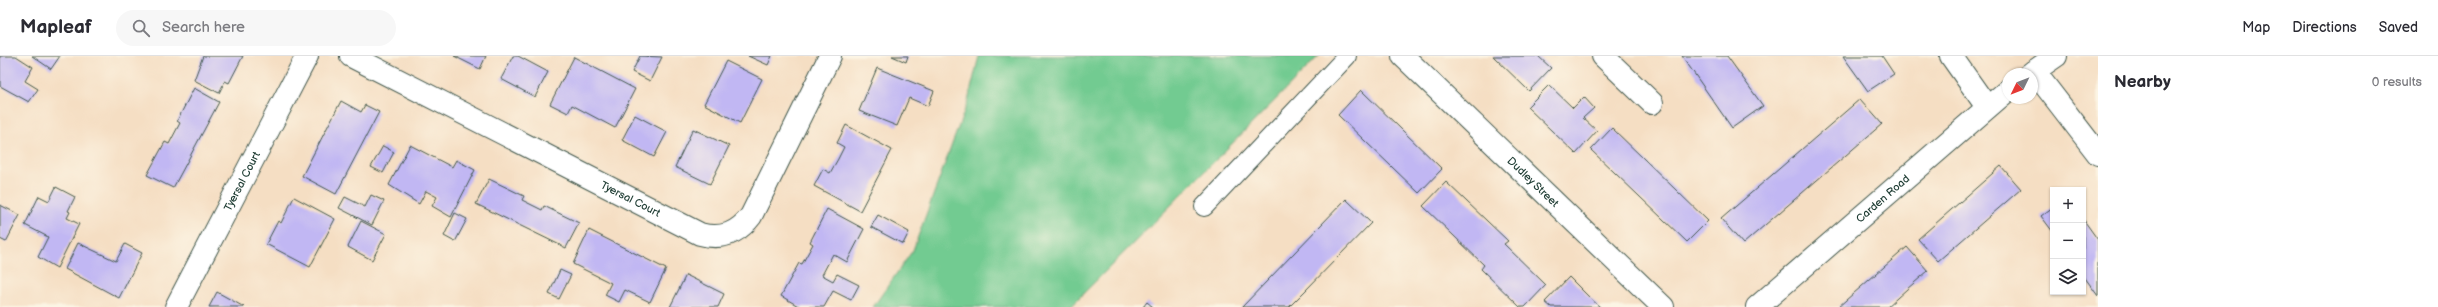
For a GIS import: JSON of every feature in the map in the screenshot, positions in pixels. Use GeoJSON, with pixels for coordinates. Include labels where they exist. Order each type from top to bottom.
{"type":"FeatureCollection","features":[{"type":"Feature","properties":{"kind":"street","name":"Tyersal Court"},"geometry":{"type":"LineString","coordinates":[[176,307],[307,56]]}},
{"type":"Feature","properties":{"kind":"street","name":"Tyersal Court"},"geometry":{"type":"LineString","coordinates":[[351,56],[700,234],[710,236],[724,235],[738,230],[751,216],[830,56]]}},
{"type":"Feature","properties":{"kind":"street","name":"Dudley Street"},"geometry":{"type":"LineString","coordinates":[[1403,56],[1664,307]]}},
{"type":"Feature","properties":{"kind":"street"},"geometry":{"type":"LineString","coordinates":[[1603,56],[1652,104]]}},
{"type":"Feature","properties":{"kind":"street"},"geometry":{"type":"LineString","coordinates":[[1951,56],[1987,107]]}},
{"type":"Feature","properties":{"kind":"street"},"geometry":{"type":"LineString","coordinates":[[2038,68],[2056,56]]}},
{"type":"Feature","properties":{"kind":"street"},"geometry":{"type":"LineString","coordinates":[[2038,79],[2098,154]]}},
{"type":"Feature","properties":{"kind":"street","name":"Carden Road"},"geometry":{"type":"LineString","coordinates":[[1757,307],[2002,95]]}},
{"type":"Feature","properties":{"kind":"lane"},"geometry":{"type":"LineString","coordinates":[[1204,207],[1347,56]]}},
{"type":"Feature","properties":{"kind":"green space"},"geometry":{"type":"Polygon","coordinates":[[[979,56],[1319,56],[1070,307],[873,307],[913,250],[968,101],[979,56]]]}},
{"type":"Feature","properties":{"kind":"building"},"geometry":{"type":"Polygon","coordinates":[[[0,56],[16,56],[33,67],[25,81],[38,89],[29,102],[0,86],[0,56]]]}},
{"type":"Feature","properties":{"kind":"building"},"geometry":{"type":"Polygon","coordinates":[[[32,56],[60,56],[51,69],[32,56]]]}},
{"type":"Feature","properties":{"kind":"building"},"geometry":{"type":"Polygon","coordinates":[[[203,56],[243,56],[229,83],[225,81],[219,93],[194,80],[203,56]]]}},
{"type":"Feature","properties":{"kind":"building"},"geometry":{"type":"Polygon","coordinates":[[[454,56],[486,56],[480,69],[454,56]]]}},
{"type":"Feature","properties":{"kind":"building"},"geometry":{"type":"Polygon","coordinates":[[[513,56],[518,56],[548,72],[535,97],[501,79],[513,56]]]}},
{"type":"Feature","properties":{"kind":"building"},"geometry":{"type":"Polygon","coordinates":[[[640,56],[662,57],[650,81],[632,72],[640,56]]]}},
{"type":"Feature","properties":{"kind":"building"},"geometry":{"type":"Polygon","coordinates":[[[748,56],[772,56],[768,65],[748,56]]]}},
{"type":"Feature","properties":{"kind":"building"},"geometry":{"type":"Polygon","coordinates":[[[892,56],[908,56],[906,62],[892,56]]]}},
{"type":"Feature","properties":{"kind":"building"},"geometry":{"type":"Polygon","coordinates":[[[1493,56],[1538,56],[1551,68],[1529,91],[1493,56]]]}},
{"type":"Feature","properties":{"kind":"building"},"geometry":{"type":"Polygon","coordinates":[[[1682,56],[1727,56],[1763,106],[1732,128],[1682,56]]]}},
{"type":"Feature","properties":{"kind":"building"},"geometry":{"type":"Polygon","coordinates":[[[1843,56],[1882,56],[1894,74],[1868,91],[1843,56]]]}},
{"type":"Feature","properties":{"kind":"building"},"geometry":{"type":"Polygon","coordinates":[[[574,57],[635,89],[615,128],[572,105],[568,113],[550,104],[574,57]]]}},
{"type":"Feature","properties":{"kind":"building"},"geometry":{"type":"Polygon","coordinates":[[[726,61],[762,79],[740,123],[704,104],[726,61]]]}},
{"type":"Feature","properties":{"kind":"building"},"geometry":{"type":"Polygon","coordinates":[[[877,68],[934,91],[928,106],[909,98],[897,126],[859,111],[877,68]]]}},
{"type":"Feature","properties":{"kind":"building"},"geometry":{"type":"Polygon","coordinates":[[[1549,85],[1573,108],[1584,97],[1594,108],[1583,118],[1597,131],[1576,154],[1527,107],[1549,85]]]}},
{"type":"Feature","properties":{"kind":"building"},"geometry":{"type":"Polygon","coordinates":[[[194,88],[219,102],[173,188],[147,175],[165,142],[169,144],[180,123],[177,121],[194,88]]]}},
{"type":"Feature","properties":{"kind":"building"},"geometry":{"type":"Polygon","coordinates":[[[1361,90],[1442,169],[1419,193],[1338,115],[1361,90]]]}},
{"type":"Feature","properties":{"kind":"building"},"geometry":{"type":"Polygon","coordinates":[[[1860,99],[1882,124],[1743,244],[1721,219],[1860,99]]]}},
{"type":"Feature","properties":{"kind":"building"},"geometry":{"type":"Polygon","coordinates":[[[341,101],[361,112],[365,105],[379,112],[336,194],[302,176],[341,101]]]}},
{"type":"Feature","properties":{"kind":"building"},"geometry":{"type":"Polygon","coordinates":[[[635,115],[667,132],[654,157],[622,140],[635,115]]]}},
{"type":"Feature","properties":{"kind":"building"},"geometry":{"type":"Polygon","coordinates":[[[846,125],[892,150],[860,211],[814,186],[823,169],[830,173],[838,159],[844,147],[837,143],[846,125]]]}},
{"type":"Feature","properties":{"kind":"building"},"geometry":{"type":"Polygon","coordinates":[[[1612,128],[1708,221],[1687,242],[1591,150],[1612,128]]]}},
{"type":"Feature","properties":{"kind":"building"},"geometry":{"type":"Polygon","coordinates":[[[693,129],[729,146],[710,184],[675,167],[693,129]]]}},
{"type":"Feature","properties":{"kind":"building"},"geometry":{"type":"Polygon","coordinates":[[[410,145],[452,167],[456,160],[475,170],[451,217],[432,206],[437,197],[426,191],[419,204],[389,185],[410,145]]]}},
{"type":"Feature","properties":{"kind":"building"},"geometry":{"type":"Polygon","coordinates":[[[383,146],[394,152],[383,173],[371,167],[383,146]]]}},
{"type":"Feature","properties":{"kind":"building"},"geometry":{"type":"Polygon","coordinates":[[[2001,166],[2021,189],[1938,261],[1918,239],[2001,166]]]}},
{"type":"Feature","properties":{"kind":"building"},"geometry":{"type":"Polygon","coordinates":[[[489,179],[524,196],[522,200],[542,210],[544,206],[579,223],[566,248],[476,204],[489,179]]]}},
{"type":"Feature","properties":{"kind":"building"},"geometry":{"type":"Polygon","coordinates":[[[1446,182],[1508,241],[1504,244],[1546,285],[1525,307],[1520,307],[1481,269],[1484,265],[1423,206],[1446,182]]]}},
{"type":"Feature","properties":{"kind":"building"},"geometry":{"type":"Polygon","coordinates":[[[56,187],[75,197],[68,211],[70,212],[67,218],[79,224],[57,268],[38,257],[48,237],[25,225],[39,196],[49,201],[56,187]]]}},
{"type":"Feature","properties":{"kind":"building"},"geometry":{"type":"Polygon","coordinates":[[[371,195],[384,201],[372,225],[339,208],[345,197],[365,207],[371,195]]]}},
{"type":"Feature","properties":{"kind":"building"},"geometry":{"type":"Polygon","coordinates":[[[294,197],[335,219],[310,267],[266,244],[278,221],[281,223],[294,197]]]}},
{"type":"Feature","properties":{"kind":"building"},"geometry":{"type":"Polygon","coordinates":[[[1346,199],[1371,223],[1289,307],[1242,307],[1346,199]]]}},
{"type":"Feature","properties":{"kind":"building"},"geometry":{"type":"Polygon","coordinates":[[[0,205],[20,215],[6,242],[0,239],[0,205]]]}},
{"type":"Feature","properties":{"kind":"building"},"geometry":{"type":"Polygon","coordinates":[[[827,209],[864,229],[847,262],[833,254],[822,275],[833,281],[837,274],[859,285],[851,300],[833,291],[824,307],[800,307],[781,296],[799,263],[802,264],[813,244],[810,242],[827,209]]]}},
{"type":"Feature","properties":{"kind":"building"},"geometry":{"type":"Polygon","coordinates":[[[2050,209],[2050,228],[2041,216],[2050,209]]]}},
{"type":"Feature","properties":{"kind":"building"},"geometry":{"type":"Polygon","coordinates":[[[455,213],[467,219],[455,242],[444,236],[455,213]]]}},
{"type":"Feature","properties":{"kind":"building"},"geometry":{"type":"Polygon","coordinates":[[[878,215],[909,232],[903,244],[871,227],[878,215]]]}},
{"type":"Feature","properties":{"kind":"building"},"geometry":{"type":"Polygon","coordinates":[[[361,221],[386,234],[372,260],[348,247],[361,221]]]}},
{"type":"Feature","properties":{"kind":"building"},"geometry":{"type":"Polygon","coordinates":[[[2086,223],[2098,240],[2098,296],[2086,279],[2086,223]]]}},
{"type":"Feature","properties":{"kind":"building"},"geometry":{"type":"Polygon","coordinates":[[[589,230],[666,269],[650,302],[625,290],[619,302],[605,295],[611,283],[573,264],[589,230]]]}},
{"type":"Feature","properties":{"kind":"building"},"geometry":{"type":"Polygon","coordinates":[[[78,243],[116,261],[125,244],[142,253],[119,298],[65,269],[78,243]]]}},
{"type":"Feature","properties":{"kind":"building"},"geometry":{"type":"Polygon","coordinates":[[[1907,247],[1928,271],[1887,307],[1838,307],[1907,247]]]}},
{"type":"Feature","properties":{"kind":"building"},"geometry":{"type":"Polygon","coordinates":[[[560,270],[571,275],[559,299],[549,294],[560,270]]]}},
{"type":"Feature","properties":{"kind":"building"},"geometry":{"type":"Polygon","coordinates":[[[686,275],[724,294],[718,307],[670,307],[686,275]]]}},
{"type":"Feature","properties":{"kind":"building"},"geometry":{"type":"Polygon","coordinates":[[[1569,277],[1600,307],[1551,307],[1545,302],[1569,277]]]}},
{"type":"Feature","properties":{"kind":"building"},"geometry":{"type":"Polygon","coordinates":[[[217,292],[244,307],[209,307],[217,292]]]}},
{"type":"Feature","properties":{"kind":"building"},"geometry":{"type":"Polygon","coordinates":[[[1147,302],[1153,307],[1143,307],[1147,302]]]}}]}
